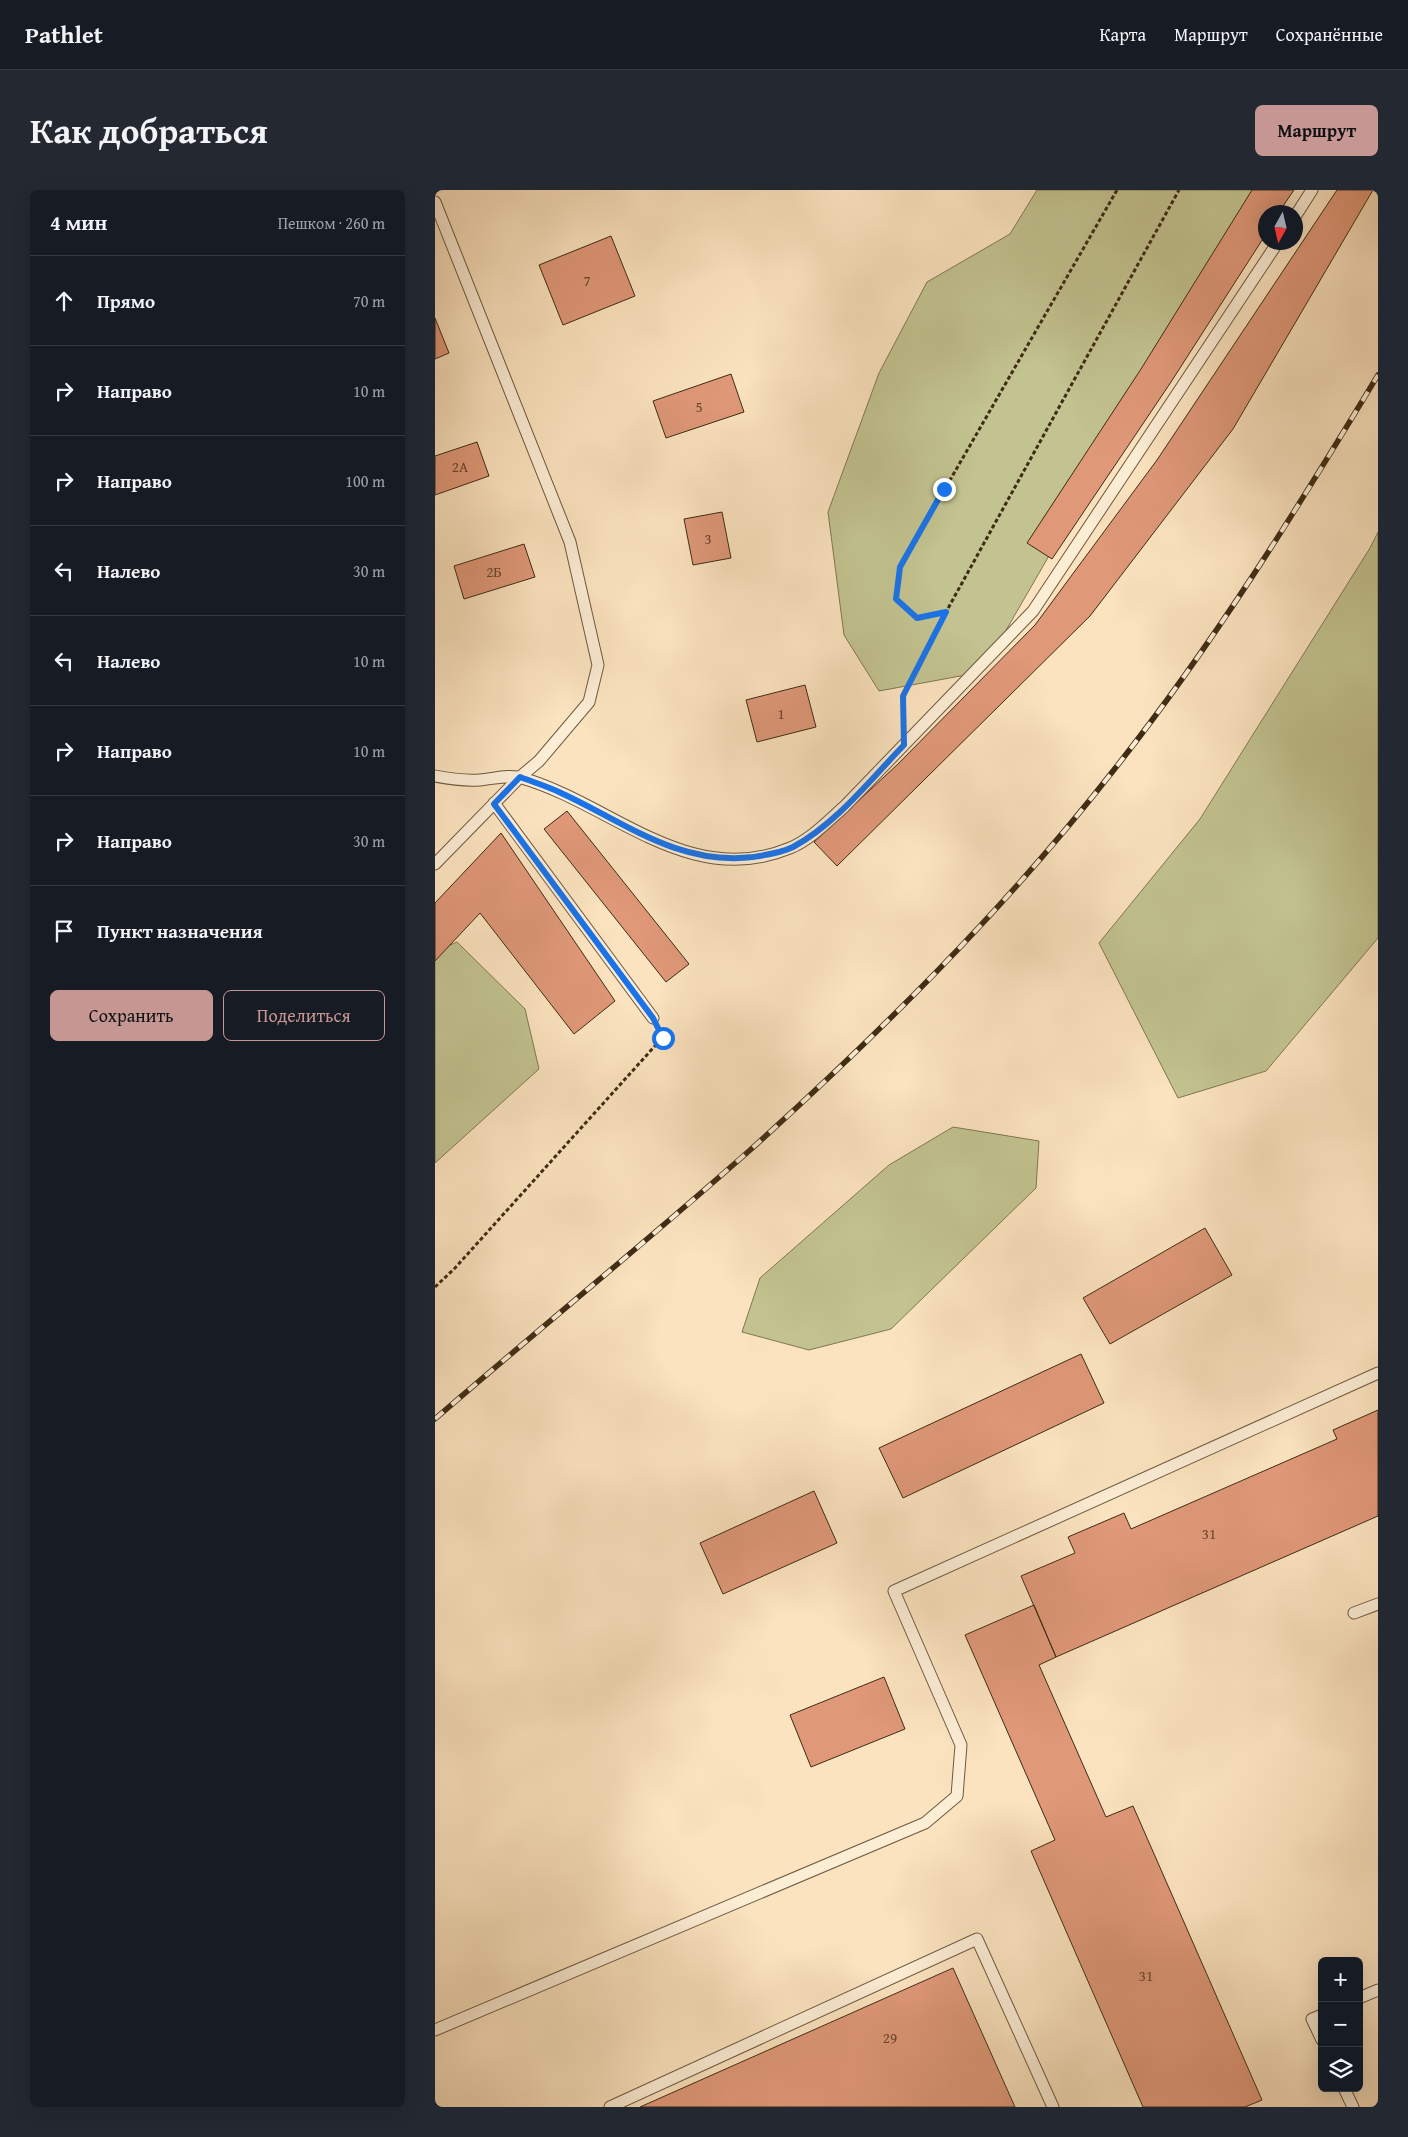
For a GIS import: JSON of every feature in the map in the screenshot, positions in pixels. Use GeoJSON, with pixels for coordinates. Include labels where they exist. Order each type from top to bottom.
{"type":"FeatureCollection","features":[{"type":"Feature","properties":{"kind":"lane"},"geometry":{"type":"LineString","coordinates":[[1302,205],[1312,190]]}},
{"type":"Feature","properties":{"kind":"lane"},"geometry":{"type":"LineString","coordinates":[[435,202],[571,542],[598,665],[589,702],[539,761],[520,777],[435,864]]}},
{"type":"Feature","properties":{"kind":"lane"},"geometry":{"type":"LineString","coordinates":[[435,776],[451,779],[479,780],[520,777],[559,792],[668,847],[692,854],[721,859],[747,858],[770,855],[791,848],[813,834],[845,807],[1033,611],[1272,250]]}},
{"type":"Feature","properties":{"kind":"lane"},"geometry":{"type":"LineString","coordinates":[[494,804],[653,1018]]}},
{"type":"Feature","properties":{"kind":"lane"},"geometry":{"type":"LineString","coordinates":[[435,2030],[925,1823],[957,1796],[961,1745],[894,1591],[1378,1373]]}},
{"type":"Feature","properties":{"kind":"lane"},"geometry":{"type":"LineString","coordinates":[[1354,1613],[1378,1604]]}},
{"type":"Feature","properties":{"kind":"lane"},"geometry":{"type":"LineString","coordinates":[[610,2107],[977,1939],[1053,2107]]}},
{"type":"Feature","properties":{"kind":"lane"},"geometry":{"type":"LineString","coordinates":[[1363,1996],[1378,1990]]}},
{"type":"Feature","properties":{"kind":"lane"},"geometry":{"type":"LineString","coordinates":[[1318,2017],[1312,2019],[1318,2032]]}},
{"type":"Feature","properties":{"kind":"lane"},"geometry":{"type":"LineString","coordinates":[[1346,2092],[1353,2107]]}},
{"type":"Feature","properties":{"kind":"path"},"geometry":{"type":"LineString","coordinates":[[946,612],[917,618],[896,599],[900,567],[1117,190]]}},
{"type":"Feature","properties":{"kind":"path"},"geometry":{"type":"LineString","coordinates":[[904,745],[903,696],[946,612],[1179,190]]}},
{"type":"Feature","properties":{"kind":"path"},"geometry":{"type":"LineString","coordinates":[[435,1287],[455,1268],[663,1038],[653,1018]]}},
{"type":"Feature","properties":{"kind":"green space"},"geometry":{"type":"Polygon","coordinates":[[[1037,190],[1255,190],[1133,410],[982,672],[879,691],[844,635],[828,512],[879,373],[927,282],[1010,234],[1037,190]]]}},
{"type":"Feature","properties":{"kind":"green space"},"geometry":{"type":"Polygon","coordinates":[[[1378,532],[1378,938],[1266,1071],[1178,1098],[1099,943],[1200,819],[1370,548],[1378,532]]]}},
{"type":"Feature","properties":{"kind":"green space"},"geometry":{"type":"Polygon","coordinates":[[[457,942],[525,1009],[539,1069],[435,1163],[435,952],[457,942]]]}},
{"type":"Feature","properties":{"kind":"green space"},"geometry":{"type":"Polygon","coordinates":[[[953,1127],[1039,1141],[1036,1188],[891,1329],[809,1350],[742,1332],[760,1278],[889,1165],[953,1127]]]}},
{"type":"Feature","properties":{"kind":"building"},"geometry":{"type":"Polygon","coordinates":[[[1252,190],[1294,190],[1284,205],[1258,205],[1258,246],[1171,382],[1052,559],[1027,543],[1141,369],[1252,190]]]}},
{"type":"Feature","properties":{"kind":"building"},"geometry":{"type":"Polygon","coordinates":[[[1337,190],[1373,190],[1233,429],[1090,616],[837,866],[814,842],[898,764],[1035,625],[1157,460],[1297,250],[1303,250],[1303,241],[1337,190]]]}},
{"type":"Feature","properties":{"kind":"building"},"geometry":{"type":"Polygon","coordinates":[[[611,236],[635,296],[563,325],[539,265],[611,236]]]}},
{"type":"Feature","properties":{"kind":"building"},"geometry":{"type":"Polygon","coordinates":[[[435,318],[449,353],[435,359],[435,318]]]}},
{"type":"Feature","properties":{"kind":"building"},"geometry":{"type":"Polygon","coordinates":[[[731,374],[744,412],[666,438],[653,401],[731,374]]]}},
{"type":"Feature","properties":{"kind":"building"},"geometry":{"type":"Polygon","coordinates":[[[477,442],[489,476],[435,495],[435,456],[477,442]]]}},
{"type":"Feature","properties":{"kind":"building"},"geometry":{"type":"Polygon","coordinates":[[[722,512],[731,558],[693,565],[684,519],[722,512]]]}},
{"type":"Feature","properties":{"kind":"building"},"geometry":{"type":"Polygon","coordinates":[[[524,544],[535,577],[464,599],[454,566],[524,544]]]}},
{"type":"Feature","properties":{"kind":"building"},"geometry":{"type":"Polygon","coordinates":[[[805,685],[816,727],[757,742],[746,700],[805,685]]]}},
{"type":"Feature","properties":{"kind":"building"},"geometry":{"type":"Polygon","coordinates":[[[567,811],[689,964],[666,982],[544,829],[567,811]]]}},
{"type":"Feature","properties":{"kind":"building"},"geometry":{"type":"Polygon","coordinates":[[[501,833],[615,1001],[574,1034],[480,913],[435,961],[435,903],[501,833]]]}},
{"type":"Feature","properties":{"kind":"building"},"geometry":{"type":"Polygon","coordinates":[[[1205,1228],[1232,1275],[1110,1344],[1083,1298],[1205,1228]]]}},
{"type":"Feature","properties":{"kind":"building"},"geometry":{"type":"Polygon","coordinates":[[[1081,1354],[1104,1403],[903,1498],[879,1448],[1081,1354]]]}},
{"type":"Feature","properties":{"kind":"building"},"geometry":{"type":"Polygon","coordinates":[[[1378,1410],[1378,1516],[1056,1657],[1021,1576],[1075,1553],[1068,1537],[1124,1513],[1131,1529],[1337,1439],[1333,1430],[1378,1410]]]}},
{"type":"Feature","properties":{"kind":"building"},"geometry":{"type":"Polygon","coordinates":[[[814,1491],[837,1543],[723,1594],[700,1543],[814,1491]]]}},
{"type":"Feature","properties":{"kind":"building"},"geometry":{"type":"Polygon","coordinates":[[[1034,1605],[1056,1657],[1039,1665],[1106,1817],[1133,1806],[1262,2100],[1245,2107],[1143,2107],[1031,1851],[1055,1840],[965,1635],[1034,1605]]]}},
{"type":"Feature","properties":{"kind":"building"},"geometry":{"type":"Polygon","coordinates":[[[884,1677],[905,1729],[811,1767],[790,1715],[884,1677]]]}},
{"type":"Feature","properties":{"kind":"building"},"geometry":{"type":"Polygon","coordinates":[[[953,1968],[1015,2107],[640,2107],[953,1968]]]}},
{"type":"Feature","properties":{"kind":"railway"},"geometry":{"type":"LineString","coordinates":[[435,1419],[710,1185],[798,1107],[893,1016],[985,921],[1072,822],[1185,676],[1252,577],[1378,375]]}},
{"type":"Feature","properties":{"kind":"route"},"geometry":{"type":"LineString","coordinates":[[663,1038],[653,1018],[494,804],[520,777],[559,792],[668,847],[692,854],[721,859],[770,855],[791,848],[813,834],[845,807],[904,745],[903,696],[946,612],[917,618],[896,599],[900,567],[944,489]]}}]}
